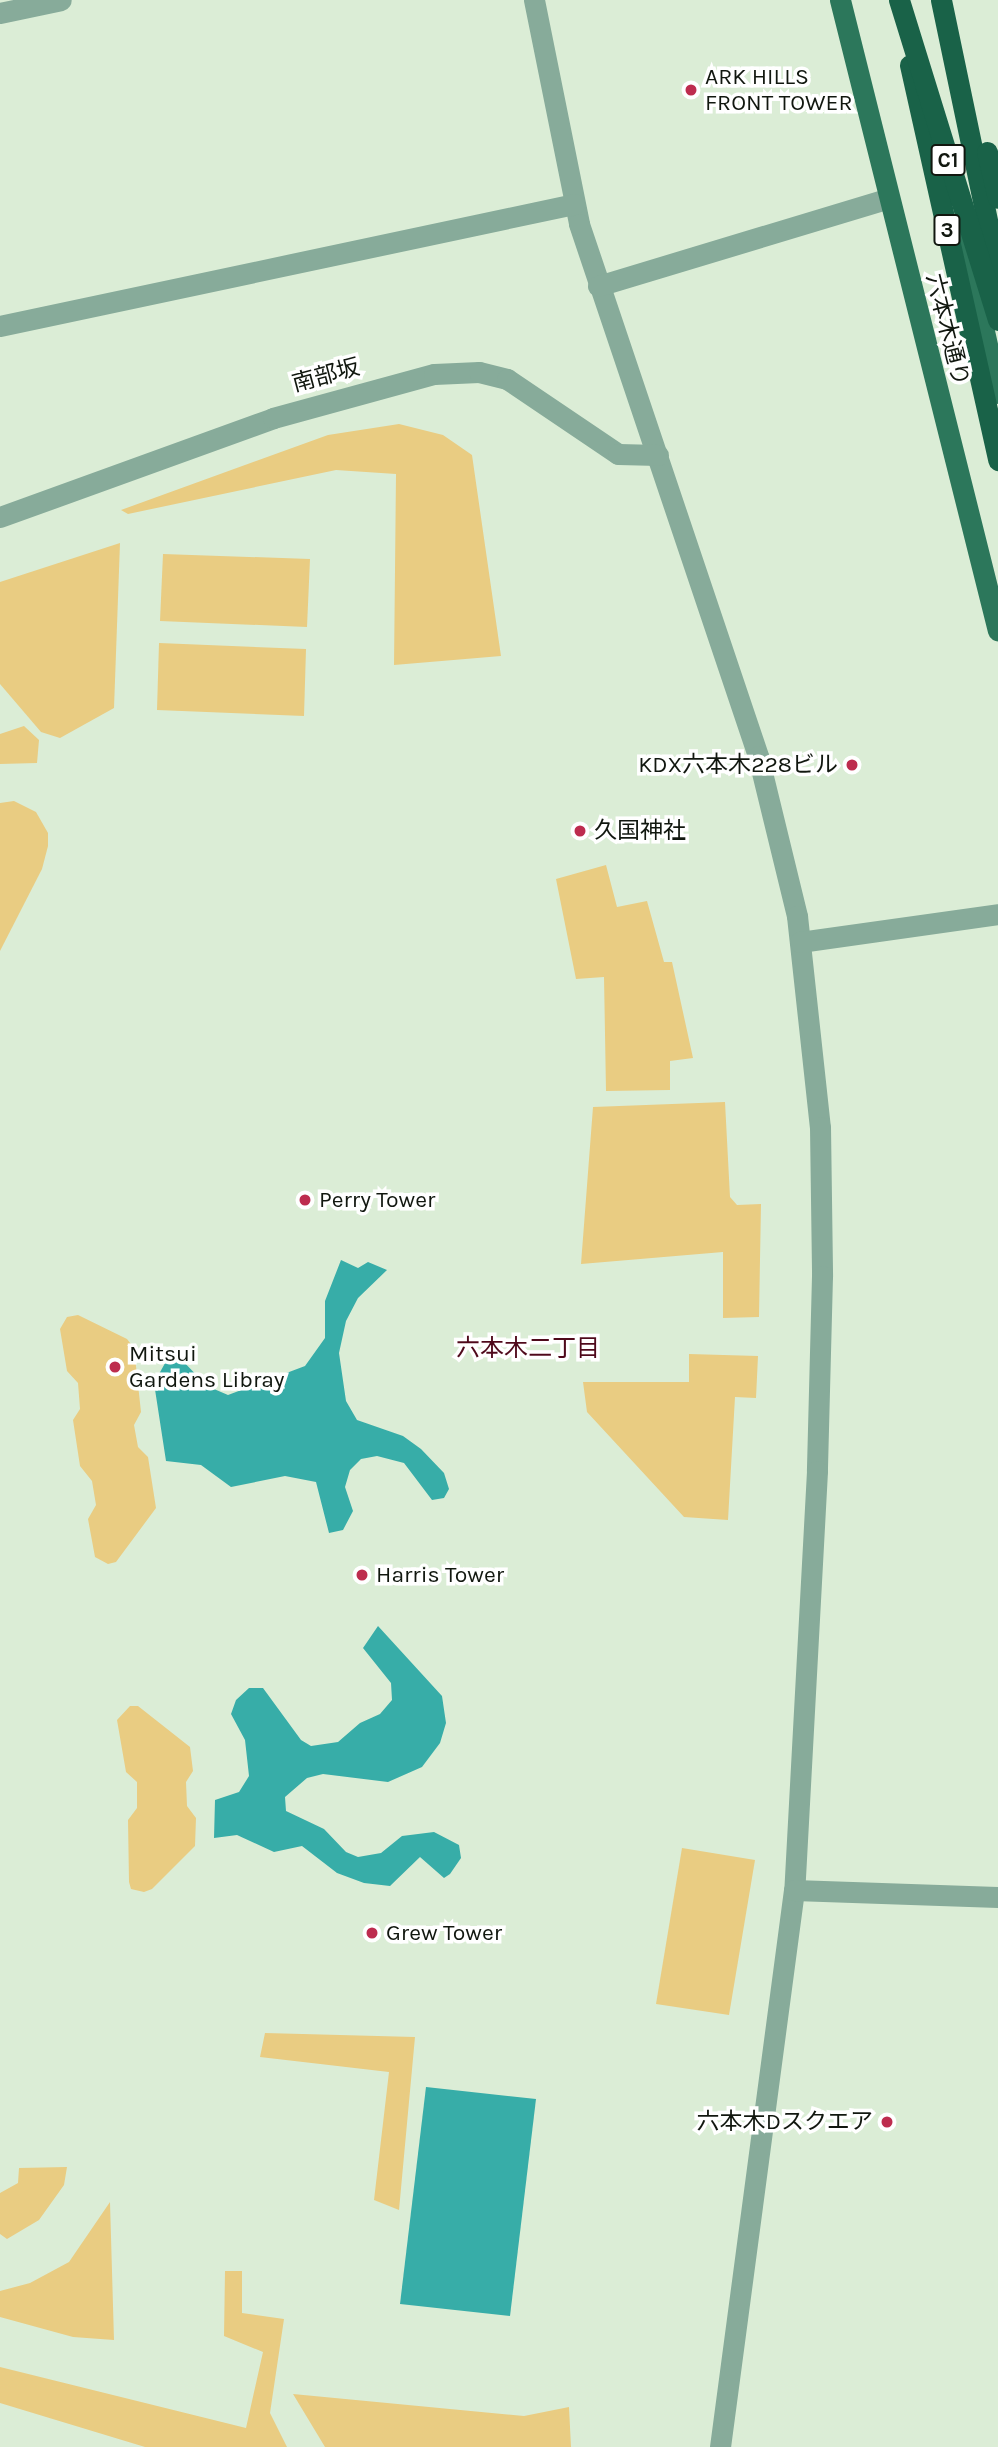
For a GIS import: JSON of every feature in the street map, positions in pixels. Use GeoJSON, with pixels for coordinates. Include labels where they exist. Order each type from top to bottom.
{"type":"FeatureCollection","features":[{"type":"Feature","properties":{"kind":"highway","name":"C1"},"geometry":{"type":"LineString","coordinates":[[897,0],[998,320]]}},
{"type":"Feature","properties":{"kind":"highway","name":"3"},"geometry":{"type":"LineString","coordinates":[[897,0],[998,460]]}},
{"type":"Feature","properties":{"kind":"highway","name":"3"},"geometry":{"type":"LineString","coordinates":[[941,0],[998,272]]}},
{"type":"Feature","properties":{"kind":"highway","name":"C1"},"geometry":{"type":"LineString","coordinates":[[949,0],[998,198]]}},
{"type":"Feature","properties":{"kind":"main road","name":"六本木通り"},"geometry":{"type":"LineString","coordinates":[[840,0],[886,198],[998,631]]}},
{"type":"Feature","properties":{"kind":"main road"},"geometry":{"type":"LineString","coordinates":[[909,0],[998,393]]}},
{"type":"Feature","properties":{"kind":"street"},"geometry":{"type":"LineString","coordinates":[[0,13],[61,0]]}},
{"type":"Feature","properties":{"kind":"street"},"geometry":{"type":"LineString","coordinates":[[534,0],[574,204],[598,286],[658,455],[758,756],[800,942],[820,1127],[822,1276],[817,1471],[794,1890],[720,2447]]}},
{"type":"Feature","properties":{"kind":"street"},"geometry":{"type":"LineString","coordinates":[[598,286],[886,198]]}},
{"type":"Feature","properties":{"kind":"street"},"geometry":{"type":"LineString","coordinates":[[0,326],[574,204]]}},
{"type":"Feature","properties":{"kind":"street","name":"南部坂"},"geometry":{"type":"LineString","coordinates":[[0,517],[273,418],[434,374],[479,372],[507,379],[618,454],[658,455]]}},
{"type":"Feature","properties":{"kind":"street"},"geometry":{"type":"LineString","coordinates":[[800,942],[998,914]]}},
{"type":"Feature","properties":{"kind":"street"},"geometry":{"type":"LineString","coordinates":[[794,1890],[998,1897]]}},
{"type":"Feature","properties":{"kind":"shaded area"},"geometry":{"type":"Polygon","coordinates":[[[399,424],[443,435],[472,455],[501,656],[394,665],[396,474],[336,470],[128,514],[121,510],[328,435],[399,424]]]}},
{"type":"Feature","properties":{"kind":"shaded area"},"geometry":{"type":"Polygon","coordinates":[[[120,543],[114,708],[60,738],[41,732],[0,684],[0,582],[120,543]]]}},
{"type":"Feature","properties":{"kind":"shaded area"},"geometry":{"type":"Polygon","coordinates":[[[163,554],[310,559],[307,627],[160,621],[163,554]]]}},
{"type":"Feature","properties":{"kind":"shaded area"},"geometry":{"type":"Polygon","coordinates":[[[159,643],[306,649],[304,716],[157,710],[159,643]]]}},
{"type":"Feature","properties":{"kind":"shaded area"},"geometry":{"type":"Polygon","coordinates":[[[24,726],[39,740],[37,763],[0,764],[0,734],[24,726]]]}},
{"type":"Feature","properties":{"kind":"shaded area"},"geometry":{"type":"Polygon","coordinates":[[[14,801],[36,812],[48,833],[48,846],[42,869],[0,951],[0,803],[14,801]]]}},
{"type":"Feature","properties":{"kind":"shaded area"},"geometry":{"type":"Polygon","coordinates":[[[606,865],[617,907],[647,901],[664,962],[672,962],[693,1058],[670,1061],[670,1090],[606,1091],[604,977],[576,979],[556,879],[606,865]]]}},
{"type":"Feature","properties":{"kind":"shaded area"},"geometry":{"type":"Polygon","coordinates":[[[725,1102],[730,1197],[737,1205],[761,1204],[759,1317],[723,1318],[723,1252],[581,1264],[593,1107],[725,1102]]]}},
{"type":"Feature","properties":{"kind":"shaded area"},"geometry":{"type":"Polygon","coordinates":[[[78,1315],[127,1339],[134,1348],[141,1412],[134,1425],[138,1447],[148,1457],[156,1508],[116,1562],[108,1564],[95,1557],[88,1519],[96,1505],[92,1481],[80,1466],[73,1420],[80,1409],[78,1383],[67,1371],[60,1329],[67,1317],[78,1315]]]}},
{"type":"Feature","properties":{"kind":"shaded area"},"geometry":{"type":"Polygon","coordinates":[[[689,1354],[758,1356],[756,1398],[735,1397],[728,1520],[684,1517],[587,1412],[583,1382],[689,1382],[689,1354]]]}},
{"type":"Feature","properties":{"kind":"shaded area"},"geometry":{"type":"Polygon","coordinates":[[[130,1706],[138,1706],[190,1747],[193,1771],[186,1782],[187,1806],[196,1818],[195,1846],[152,1889],[144,1892],[131,1889],[129,1882],[128,1820],[137,1808],[137,1782],[126,1772],[117,1720],[130,1706]]]}},
{"type":"Feature","properties":{"kind":"shaded area"},"geometry":{"type":"Polygon","coordinates":[[[682,1848],[755,1860],[729,2015],[656,2004],[682,1848]]]}},
{"type":"Feature","properties":{"kind":"shaded area"},"geometry":{"type":"Polygon","coordinates":[[[265,2033],[415,2037],[399,2210],[374,2200],[389,2072],[260,2057],[265,2033]]]}},
{"type":"Feature","properties":{"kind":"shaded area"},"geometry":{"type":"Polygon","coordinates":[[[67,2167],[64,2185],[39,2220],[7,2239],[0,2234],[0,2193],[18,2183],[19,2168],[67,2167]]]}},
{"type":"Feature","properties":{"kind":"shaded area"},"geometry":{"type":"Polygon","coordinates":[[[110,2202],[114,2340],[73,2337],[0,2317],[0,2291],[30,2283],[69,2262],[110,2202]]]}},
{"type":"Feature","properties":{"kind":"shaded area"},"geometry":{"type":"Polygon","coordinates":[[[225,2271],[242,2271],[242,2313],[284,2319],[270,2413],[287,2447],[145,2447],[0,2403],[0,2367],[246,2428],[263,2352],[224,2336],[225,2271]]]}},
{"type":"Feature","properties":{"kind":"shaded area"},"geometry":{"type":"Polygon","coordinates":[[[293,2394],[524,2416],[569,2407],[571,2447],[325,2447],[293,2394]]]}},
{"type":"Feature","properties":{"kind":"water"},"geometry":{"type":"Polygon","coordinates":[[[341,1260],[358,1268],[368,1262],[387,1270],[358,1298],[346,1321],[339,1353],[346,1401],[357,1420],[403,1436],[421,1449],[444,1473],[449,1489],[444,1498],[432,1500],[404,1463],[377,1456],[361,1459],[350,1470],[345,1487],[353,1511],[343,1530],[329,1533],[316,1482],[285,1476],[231,1487],[201,1465],[166,1461],[154,1383],[169,1356],[179,1357],[207,1386],[228,1395],[305,1366],[325,1338],[325,1301],[341,1260]]]}},
{"type":"Feature","properties":{"kind":"water"},"geometry":{"type":"Polygon","coordinates":[[[378,1626],[442,1696],[446,1723],[440,1743],[422,1767],[388,1782],[323,1774],[307,1778],[285,1797],[286,1811],[324,1829],[346,1852],[358,1857],[381,1853],[402,1836],[434,1832],[459,1845],[461,1858],[450,1874],[444,1878],[420,1857],[390,1886],[364,1883],[337,1873],[302,1846],[274,1852],[237,1835],[214,1838],[215,1800],[239,1792],[249,1776],[245,1740],[231,1714],[236,1700],[249,1688],[263,1688],[301,1740],[311,1746],[338,1742],[360,1723],[380,1714],[392,1700],[391,1683],[363,1648],[378,1626]]]}},
{"type":"Feature","properties":{"kind":"water"},"geometry":{"type":"Polygon","coordinates":[[[426,2087],[536,2099],[510,2316],[400,2304],[426,2087]]]}},
{"type":"Feature","properties":{"kind":"place","name":"ARK HILLS FRONT TOWER"},"geometry":{"type":"Point","coordinates":[691,90]}},
{"type":"Feature","properties":{"kind":"place","name":"KDX六本木228ビル"},"geometry":{"type":"Point","coordinates":[852,765]}},
{"type":"Feature","properties":{"kind":"place","name":"久国神社"},"geometry":{"type":"Point","coordinates":[580,831]}},
{"type":"Feature","properties":{"kind":"place","name":"Perry Tower"},"geometry":{"type":"Point","coordinates":[305,1200]}},
{"type":"Feature","properties":{"kind":"place","name":"Mitsui Gardens Libray"},"geometry":{"type":"Point","coordinates":[115,1367]}},
{"type":"Feature","properties":{"kind":"place","name":"Harris Tower"},"geometry":{"type":"Point","coordinates":[362,1575]}},
{"type":"Feature","properties":{"kind":"place","name":"Grew Tower"},"geometry":{"type":"Point","coordinates":[372,1933]}},
{"type":"Feature","properties":{"kind":"place","name":"六本木Dスクエア"},"geometry":{"type":"Point","coordinates":[887,2122]}},
{"type":"Feature","properties":{"kind":"district","name":"六本木二丁目"},"geometry":{"type":"Point","coordinates":[528,1349]}}]}
